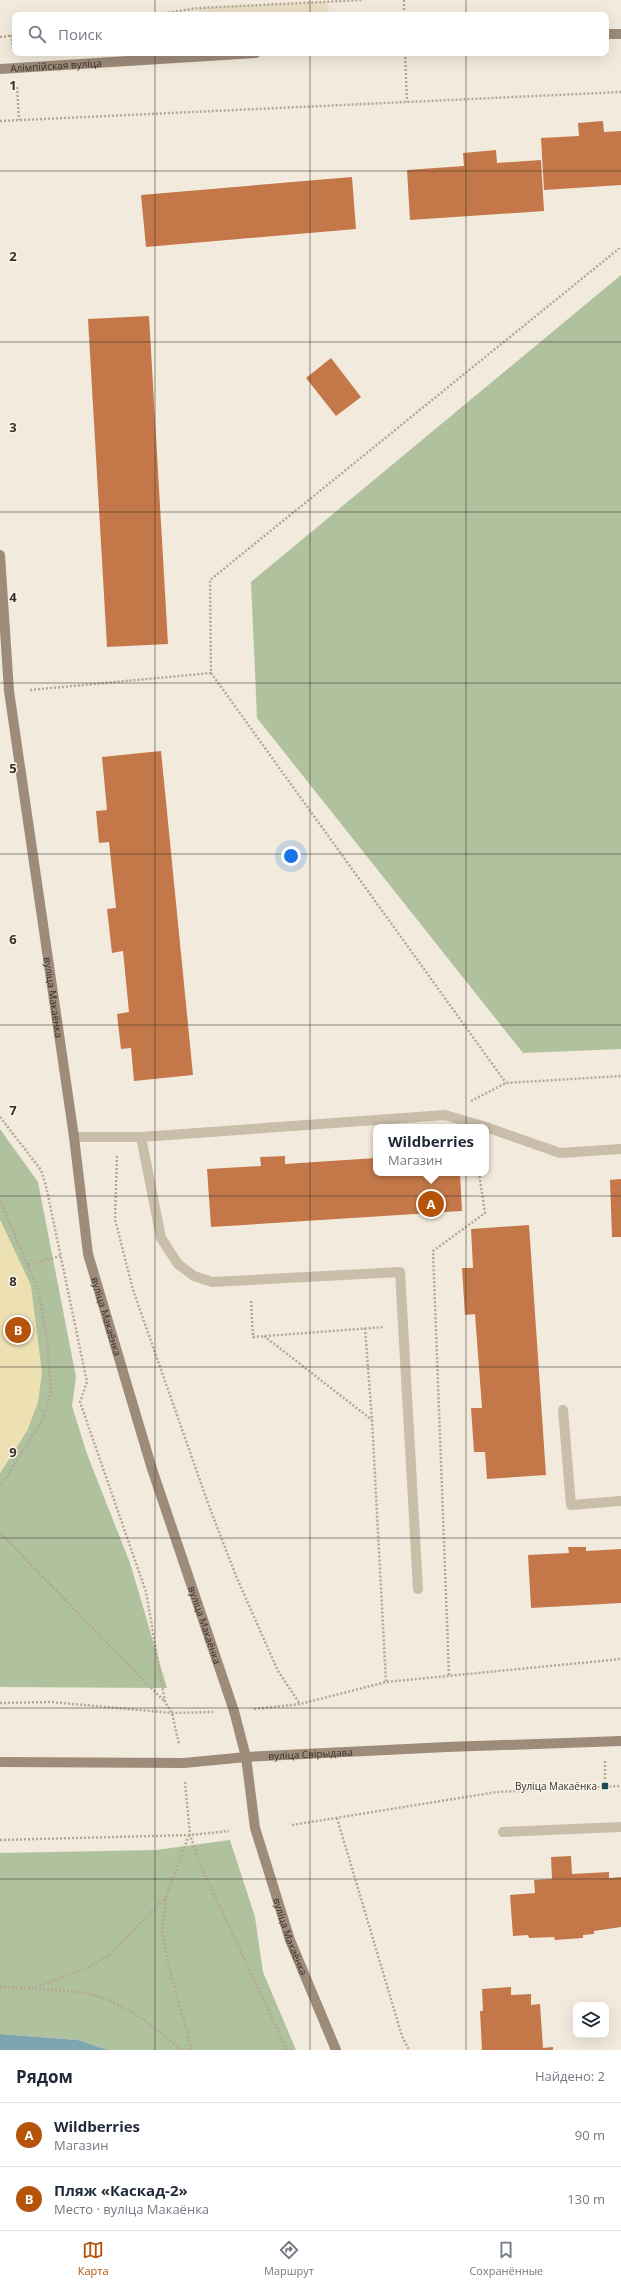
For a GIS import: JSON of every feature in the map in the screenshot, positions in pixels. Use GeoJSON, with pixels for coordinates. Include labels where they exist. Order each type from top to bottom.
{"type":"FeatureCollection","features":[{"type":"Feature","properties":{"kind":"street"},"geometry":{"type":"LineString","coordinates":[[609,34],[621,34]]}},
{"type":"Feature","properties":{"kind":"street","name":"Алімпійская вуліца"},"geometry":{"type":"LineString","coordinates":[[0,69],[208,56]]}},
{"type":"Feature","properties":{"kind":"street","name":"вуліца Макаёнка"},"geometry":{"type":"LineString","coordinates":[[0,556],[9,691],[74,1137],[88,1254],[152,1469],[234,1712],[246,1757],[255,1828],[290,1940],[336,2050]]}},
{"type":"Feature","properties":{"kind":"street","name":"вуліца Свірыдава"},"geometry":{"type":"LineString","coordinates":[[0,1762],[184,1763],[246,1757],[447,1747],[621,1741]]}},
{"type":"Feature","properties":{"kind":"lane"},"geometry":{"type":"LineString","coordinates":[[74,1137],[141,1137],[444,1115],[476,1124]]}},
{"type":"Feature","properties":{"kind":"lane"},"geometry":{"type":"LineString","coordinates":[[489,1128],[560,1153],[621,1149]]}},
{"type":"Feature","properties":{"kind":"lane"},"geometry":{"type":"LineString","coordinates":[[141,1137],[161,1238],[178,1264],[194,1276],[212,1282],[400,1272],[418,1589]]}},
{"type":"Feature","properties":{"kind":"lane"},"geometry":{"type":"LineString","coordinates":[[563,1410],[572,1506],[621,1501]]}},
{"type":"Feature","properties":{"kind":"lane"},"geometry":{"type":"LineString","coordinates":[[503,1832],[621,1827]]}},
{"type":"Feature","properties":{"kind":"path"},"geometry":{"type":"LineString","coordinates":[[172,12],[199,8],[363,0]]}},
{"type":"Feature","properties":{"kind":"path"},"geometry":{"type":"LineString","coordinates":[[404,0],[404,12]]}},
{"type":"Feature","properties":{"kind":"path"},"geometry":{"type":"LineString","coordinates":[[0,37],[12,35]]}},
{"type":"Feature","properties":{"kind":"path"},"geometry":{"type":"LineString","coordinates":[[405,56],[407,102]]}},
{"type":"Feature","properties":{"kind":"path"},"geometry":{"type":"LineString","coordinates":[[0,121],[621,92]]}},
{"type":"Feature","properties":{"kind":"path"},"geometry":{"type":"LineString","coordinates":[[506,1083],[211,674],[210,580],[621,247]]}},
{"type":"Feature","properties":{"kind":"path"},"geometry":{"type":"LineString","coordinates":[[9,691],[211,674]]}},
{"type":"Feature","properties":{"kind":"path"},"geometry":{"type":"LineString","coordinates":[[444,1115],[506,1083],[621,1076]]}},
{"type":"Feature","properties":{"kind":"path"},"geometry":{"type":"LineString","coordinates":[[0,1117],[41,1170],[87,1382],[80,1402],[146,1592],[165,1702]]}},
{"type":"Feature","properties":{"kind":"path"},"geometry":{"type":"LineString","coordinates":[[117,1138],[116,1220],[133,1290],[209,1506],[236,1576],[278,1671],[300,1704]]}},
{"type":"Feature","properties":{"kind":"path"},"geometry":{"type":"LineString","coordinates":[[449,1675],[433,1251],[485,1213],[479,1176]]}},
{"type":"Feature","properties":{"kind":"path"},"geometry":{"type":"LineString","coordinates":[[0,1200],[39,1292],[48,1338],[51,1392],[41,1423],[0,1486]]}},
{"type":"Feature","properties":{"kind":"path"},"geometry":{"type":"LineString","coordinates":[[28,1265],[60,1256]]}},
{"type":"Feature","properties":{"kind":"path"},"geometry":{"type":"LineString","coordinates":[[250,1280],[253,1337],[404,1326]]}},
{"type":"Feature","properties":{"kind":"path"},"geometry":{"type":"LineString","coordinates":[[365,1328],[372,1420],[386,1682]]}},
{"type":"Feature","properties":{"kind":"path"},"geometry":{"type":"LineString","coordinates":[[263,1336],[372,1420]]}},
{"type":"Feature","properties":{"kind":"path"},"geometry":{"type":"LineString","coordinates":[[0,1533],[165,1702],[172,1713],[184,1763],[190,1835],[200,1864],[287,2050]]}},
{"type":"Feature","properties":{"kind":"path"},"geometry":{"type":"LineString","coordinates":[[0,1703],[51,1702],[172,1713],[234,1712],[300,1704],[386,1682],[621,1659]]}},
{"type":"Feature","properties":{"kind":"path"},"geometry":{"type":"LineString","coordinates":[[604,1742],[605,1786]]}},
{"type":"Feature","properties":{"kind":"path"},"geometry":{"type":"LineString","coordinates":[[292,1825],[497,1792],[621,1786]]}},
{"type":"Feature","properties":{"kind":"path"},"geometry":{"type":"LineString","coordinates":[[337,1818],[402,2036],[409,2050]]}},
{"type":"Feature","properties":{"kind":"path"},"geometry":{"type":"LineString","coordinates":[[0,1840],[190,1835],[229,1831]]}},
{"type":"Feature","properties":{"kind":"path"},"geometry":{"type":"LineString","coordinates":[[190,1835],[166,1898],[162,1933],[170,1975],[192,2050]]}},
{"type":"Feature","properties":{"kind":"path"},"geometry":{"type":"LineString","coordinates":[[33,1988],[85,1969],[108,1956],[166,1898]]}},
{"type":"Feature","properties":{"kind":"path"},"geometry":{"type":"LineString","coordinates":[[0,1987],[33,1988],[88,1994],[119,2004],[142,2018],[182,2050]]}},
{"type":"Feature","properties":{"kind":"green space"},"geometry":{"type":"Polygon","coordinates":[[[621,275],[621,1049],[523,1053],[257,718],[251,582],[621,275]]]}},
{"type":"Feature","properties":{"kind":"green space"},"geometry":{"type":"Polygon","coordinates":[[[0,1129],[38,1182],[76,1377],[72,1406],[87,1454],[130,1563],[167,1688],[0,1687],[0,1473],[28,1429],[31,1286],[0,1220],[0,1129]]]}},
{"type":"Feature","properties":{"kind":"green space"},"geometry":{"type":"Polygon","coordinates":[[[230,1840],[255,1917],[263,1972],[296,2050],[108,2050],[78,2040],[0,2034],[0,1853],[156,1850],[230,1840]]]}},
{"type":"Feature","properties":{"kind":"sand"},"geometry":{"type":"Polygon","coordinates":[[[0,1220],[31,1286],[42,1373],[38,1402],[28,1429],[0,1473],[0,1220]]]}},
{"type":"Feature","properties":{"kind":"shaded area"},"geometry":{"type":"Polygon","coordinates":[[[328,2],[329,12],[200,12],[199,8],[328,2]]]}},
{"type":"Feature","properties":{"kind":"water"},"geometry":{"type":"Polygon","coordinates":[[[0,2034],[78,2040],[108,2050],[0,2050],[0,2034]]]}},
{"type":"Feature","properties":{"kind":"building"},"geometry":{"type":"Polygon","coordinates":[[[603,121],[604,132],[621,131],[621,185],[544,190],[541,138],[579,136],[578,123],[603,121]]]}},
{"type":"Feature","properties":{"kind":"building"},"geometry":{"type":"Polygon","coordinates":[[[496,150],[497,163],[541,160],[544,211],[410,220],[407,170],[464,166],[463,153],[496,150]]]}},
{"type":"Feature","properties":{"kind":"building"},"geometry":{"type":"Polygon","coordinates":[[[352,177],[356,229],[146,247],[141,195],[352,177]]]}},
{"type":"Feature","properties":{"kind":"building"},"geometry":{"type":"Polygon","coordinates":[[[149,316],[168,644],[107,647],[88,319],[149,316]]]}},
{"type":"Feature","properties":{"kind":"building"},"geometry":{"type":"Polygon","coordinates":[[[331,358],[361,397],[336,416],[306,378],[331,358]]]}},
{"type":"Feature","properties":{"kind":"building"},"geometry":{"type":"Polygon","coordinates":[[[161,751],[193,1075],[134,1081],[131,1048],[121,1049],[117,1014],[129,1012],[123,951],[112,953],[107,909],[116,908],[109,842],[99,843],[96,811],[107,810],[102,757],[161,751]]]}},
{"type":"Feature","properties":{"kind":"building"},"geometry":{"type":"Polygon","coordinates":[[[285,1156],[285,1164],[373,1158],[373,1176],[460,1176],[462,1211],[211,1227],[207,1169],[261,1166],[260,1157],[285,1156]]]}},
{"type":"Feature","properties":{"kind":"building"},"geometry":{"type":"Polygon","coordinates":[[[621,1179],[621,1237],[612,1237],[610,1180],[621,1179]]]}},
{"type":"Feature","properties":{"kind":"building"},"geometry":{"type":"Polygon","coordinates":[[[529,1225],[546,1475],[487,1479],[485,1452],[474,1452],[471,1408],[482,1408],[475,1314],[465,1315],[462,1268],[473,1268],[471,1229],[529,1225]]]}},
{"type":"Feature","properties":{"kind":"building"},"geometry":{"type":"Polygon","coordinates":[[[568,1547],[586,1547],[586,1551],[621,1549],[621,1603],[531,1608],[528,1555],[569,1553],[568,1547]]]}},
{"type":"Feature","properties":{"kind":"building"},"geometry":{"type":"Polygon","coordinates":[[[571,1856],[572,1874],[609,1872],[609,1878],[621,1877],[621,1927],[594,1931],[594,1934],[583,1935],[583,1938],[555,1940],[554,1937],[529,1938],[528,1935],[513,1936],[510,1895],[535,1893],[534,1880],[552,1879],[551,1857],[571,1856]]]}},
{"type":"Feature","properties":{"kind":"building"},"geometry":{"type":"Polygon","coordinates":[[[511,1987],[511,1995],[531,1994],[531,2005],[540,2004],[543,2048],[553,2047],[553,2050],[482,2050],[480,2011],[483,2011],[482,1989],[511,1987]]]}},
{"type":"Feature","properties":{"kind":"place","name":"Wildberries"},"geometry":{"type":"Point","coordinates":[431,1204]}},
{"type":"Feature","properties":{"kind":"place","name":"Пляж «Каскад-2»"},"geometry":{"type":"Point","coordinates":[18,1330]}},
{"type":"Feature","properties":{"kind":"place","name":"Вуліца Макаёнка"},"geometry":{"type":"Point","coordinates":[605,1786]}}]}
